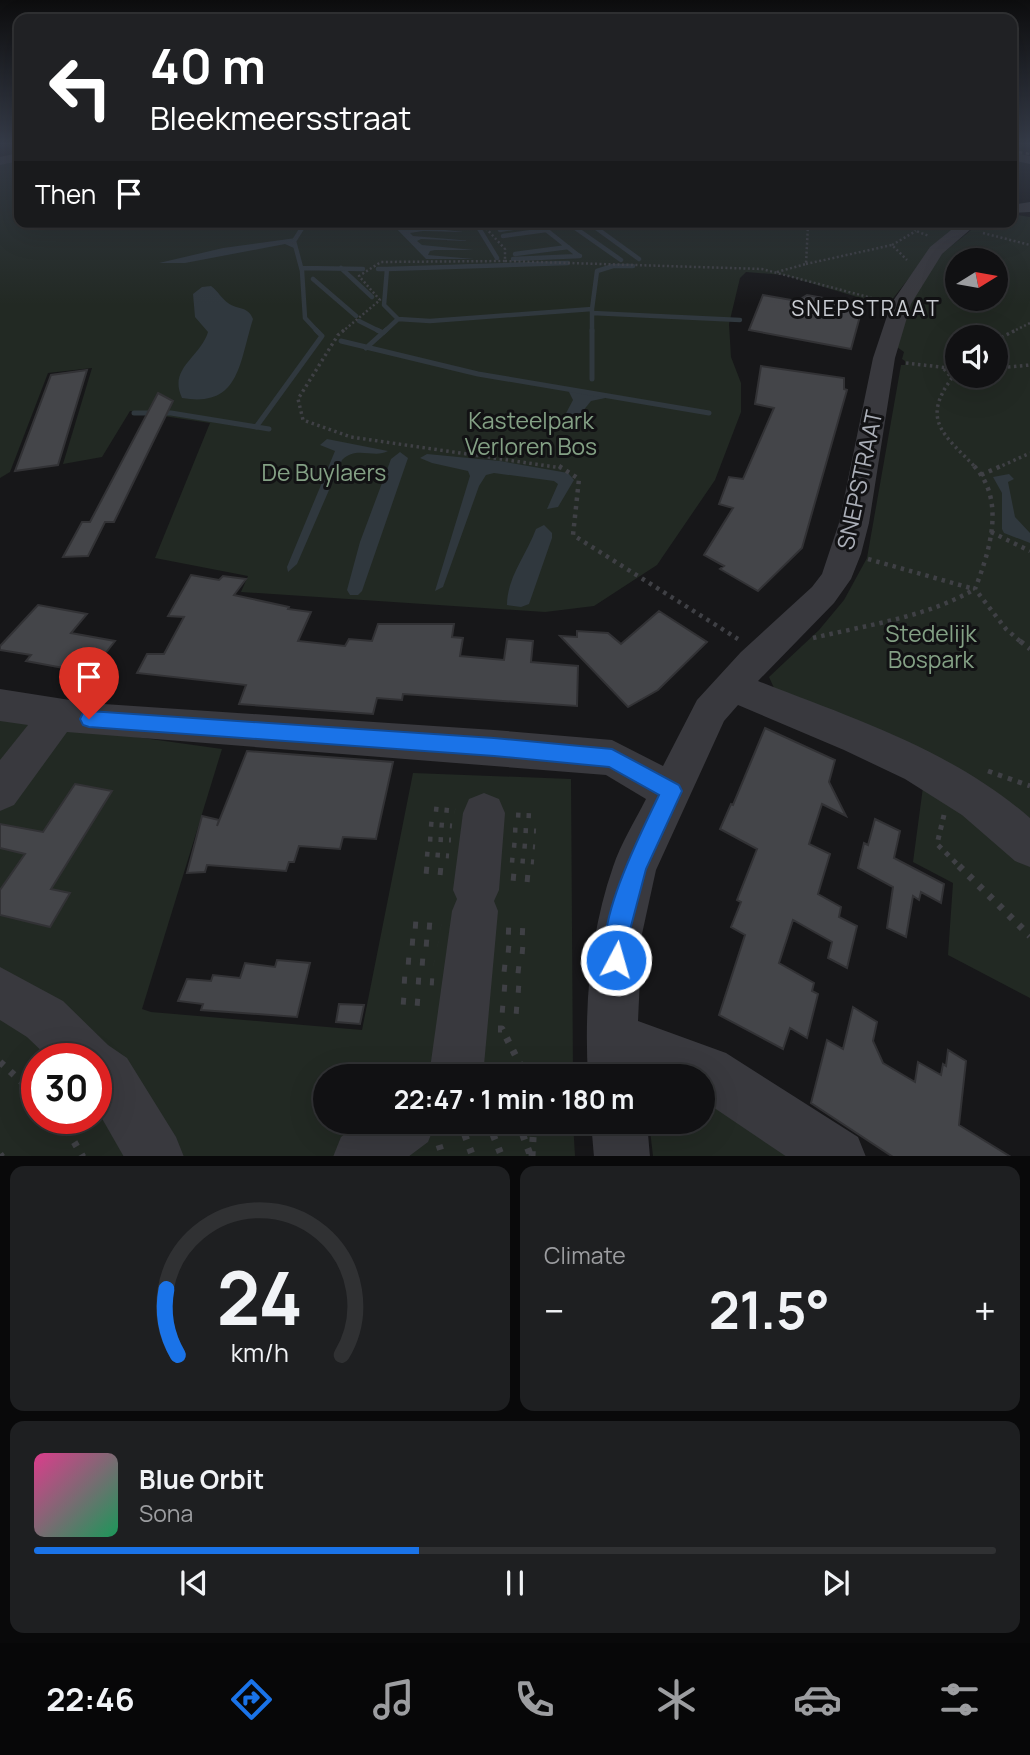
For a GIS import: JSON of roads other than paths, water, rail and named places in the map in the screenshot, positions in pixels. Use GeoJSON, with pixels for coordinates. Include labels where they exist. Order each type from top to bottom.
{"type":"FeatureCollection","features":[{"type":"Feature","properties":{"kind":"street","name":"SNEPSTRAAT"},"geometry":{"type":"LineString","coordinates":[[614,1057],[618,934],[635,867],[710,711],[753,662],[823,595],[835,579],[846,554],[884,358],[901,304],[936,251],[963,228]]}},
{"type":"Feature","properties":{"kind":"street"},"geometry":{"type":"LineString","coordinates":[[733,687],[883,750],[951,785],[978,802],[1030,846]]}},
{"type":"Feature","properties":{"kind":"street"},"geometry":{"type":"LineString","coordinates":[[0,705],[57,716],[612,758],[671,791]]}},
{"type":"Feature","properties":{"kind":"street"},"geometry":{"type":"LineString","coordinates":[[0,792],[57,716]]}},
{"type":"Feature","properties":{"kind":"street"},"geometry":{"type":"LineString","coordinates":[[457,1064],[484,813]]}},
{"type":"Feature","properties":{"kind":"street"},"geometry":{"type":"LineString","coordinates":[[0,992],[45,1018],[71,1043]]}},
{"type":"Feature","properties":{"kind":"street"},"geometry":{"type":"LineString","coordinates":[[614,1057],[707,1072],[836,1156]]}},
{"type":"Feature","properties":{"kind":"street"},"geometry":{"type":"LineString","coordinates":[[112,1084],[155,1156]]}},
{"type":"Feature","properties":{"kind":"street"},"geometry":{"type":"LineString","coordinates":[[361,1156],[392,1134]]}},
{"type":"Feature","properties":{"kind":"street"},"geometry":{"type":"LineString","coordinates":[[620,1134],[622,1156]]}},
{"type":"Feature","properties":{"kind":"waterway"},"geometry":{"type":"LineString","coordinates":[[302,228],[294,241],[302,271],[305,318],[318,332]]}},
{"type":"Feature","properties":{"kind":"waterway"},"geometry":{"type":"LineString","coordinates":[[479,228],[497,258]]}},
{"type":"Feature","properties":{"kind":"waterway"},"geometry":{"type":"LineString","coordinates":[[500,230],[512,228]]}},
{"type":"Feature","properties":{"kind":"waterway"},"geometry":{"type":"LineString","coordinates":[[544,228],[568,247]]}},
{"type":"Feature","properties":{"kind":"waterway"},"geometry":{"type":"LineString","coordinates":[[575,228],[621,260]]}},
{"type":"Feature","properties":{"kind":"waterway"},"geometry":{"type":"LineString","coordinates":[[596,228],[639,259]]}},
{"type":"Feature","properties":{"kind":"waterway"},"geometry":{"type":"LineString","coordinates":[[503,236],[546,230]]}},
{"type":"Feature","properties":{"kind":"waterway"},"geometry":{"type":"LineString","coordinates":[[515,254],[568,247]]}},
{"type":"Feature","properties":{"kind":"waterway"},"geometry":{"type":"LineString","coordinates":[[568,247],[579,256]]}},
{"type":"Feature","properties":{"kind":"waterway"},"geometry":{"type":"LineString","coordinates":[[513,259],[580,256]]}},
{"type":"Feature","properties":{"kind":"waterway"},"geometry":{"type":"LineString","coordinates":[[387,269],[568,263]]}},
{"type":"Feature","properties":{"kind":"waterway"},"geometry":{"type":"LineString","coordinates":[[592,309],[597,271],[613,266],[633,266]]}},
{"type":"Feature","properties":{"kind":"waterway"},"geometry":{"type":"LineString","coordinates":[[302,268],[342,269]]}},
{"type":"Feature","properties":{"kind":"waterway"},"geometry":{"type":"LineString","coordinates":[[342,269],[363,269]]}},
{"type":"Feature","properties":{"kind":"waterway"},"geometry":{"type":"LineString","coordinates":[[342,269],[372,297]]}},
{"type":"Feature","properties":{"kind":"waterway"},"geometry":{"type":"LineString","coordinates":[[378,269],[387,269]]}},
{"type":"Feature","properties":{"kind":"waterway"},"geometry":{"type":"LineString","coordinates":[[387,269],[384,305],[398,319]]}},
{"type":"Feature","properties":{"kind":"waterway"},"geometry":{"type":"LineString","coordinates":[[313,279],[356,316]]}},
{"type":"Feature","properties":{"kind":"waterway"},"geometry":{"type":"LineString","coordinates":[[398,319],[430,321],[592,309]]}},
{"type":"Feature","properties":{"kind":"waterway"},"geometry":{"type":"LineString","coordinates":[[592,313],[740,320]]}},
{"type":"Feature","properties":{"kind":"waterway"},"geometry":{"type":"LineString","coordinates":[[592,313],[592,379]]}},
{"type":"Feature","properties":{"kind":"waterway"},"geometry":{"type":"LineString","coordinates":[[384,332],[398,319]]}},
{"type":"Feature","properties":{"kind":"waterway"},"geometry":{"type":"LineString","coordinates":[[359,321],[383,333]]}},
{"type":"Feature","properties":{"kind":"waterway"},"geometry":{"type":"LineString","coordinates":[[383,333],[386,330]]}},
{"type":"Feature","properties":{"kind":"waterway"},"geometry":{"type":"LineString","coordinates":[[256,427],[322,336],[318,332]]}},
{"type":"Feature","properties":{"kind":"waterway"},"geometry":{"type":"LineString","coordinates":[[367,347],[383,333]]}},
{"type":"Feature","properties":{"kind":"waterway"},"geometry":{"type":"LineString","coordinates":[[341,341],[367,347]]}},
{"type":"Feature","properties":{"kind":"waterway"},"geometry":{"type":"LineString","coordinates":[[367,347],[478,374],[709,413]]}},
{"type":"Feature","properties":{"kind":"waterway"},"geometry":{"type":"LineString","coordinates":[[134,413],[171,413],[256,427]]}},
{"type":"Feature","properties":{"kind":"waterway"},"geometry":{"type":"LineString","coordinates":[[256,427],[269,429]]}},
{"type":"Feature","properties":{"kind":"district","name":"SNEPSTRAAT"},"geometry":{"type":"Point","coordinates":[866,309]}},
{"type":"Feature","properties":{"kind":"park label","name":"Kasteelpark Verloren Bos"},"geometry":{"type":"Point","coordinates":[531,434]}},
{"type":"Feature","properties":{"kind":"park label","name":"De Buylaers"},"geometry":{"type":"Point","coordinates":[324,473]}},
{"type":"Feature","properties":{"kind":"park label","name":"Stedelijk Bospark"},"geometry":{"type":"Point","coordinates":[931,647]}}]}
